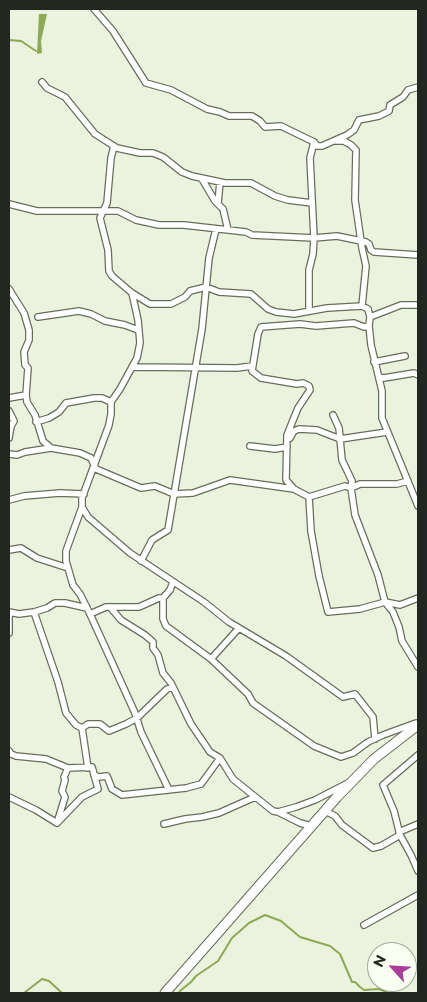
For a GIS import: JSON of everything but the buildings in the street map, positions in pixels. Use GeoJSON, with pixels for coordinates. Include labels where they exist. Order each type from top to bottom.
{"type":"FeatureCollection","features":[{"type":"Feature","properties":{"kind":"main road"},"geometry":{"type":"LineString","coordinates":[[165,993],[354,779],[374,759],[418,724]]}},
{"type":"Feature","properties":{"kind":"street"},"geometry":{"type":"LineString","coordinates":[[94,9],[113,31],[146,83],[172,90],[207,109],[229,116],[252,116],[260,120],[265,127],[281,126],[314,142],[317,146],[322,146],[336,140],[354,130],[359,120],[379,116],[389,111],[390,105],[403,97],[408,90],[418,87]]}},
{"type":"Feature","properties":{"kind":"street"},"geometry":{"type":"LineString","coordinates":[[42,82],[47,88],[65,97],[96,134],[117,148],[140,153],[153,153],[163,157],[182,172],[202,179],[220,182],[251,183],[282,198],[312,203]]}},
{"type":"Feature","properties":{"kind":"street"},"geometry":{"type":"LineString","coordinates":[[336,140],[344,141],[356,150],[356,200],[366,266],[362,306]]}},
{"type":"Feature","properties":{"kind":"street"},"geometry":{"type":"LineString","coordinates":[[309,311],[309,270],[314,238],[310,158],[314,142]]}},
{"type":"Feature","properties":{"kind":"street"},"geometry":{"type":"LineString","coordinates":[[114,146],[107,203],[100,218],[108,250],[109,271],[112,276],[132,293],[150,304],[171,304],[185,297],[190,291],[206,287],[219,292],[251,294],[268,309],[276,312],[294,314],[338,306],[362,306],[368,309],[374,362],[382,391],[382,418],[418,506]]}},
{"type":"Feature","properties":{"kind":"street"},"geometry":{"type":"LineString","coordinates":[[202,179],[226,214],[228,230]]}},
{"type":"Feature","properties":{"kind":"street"},"geometry":{"type":"LineString","coordinates":[[218,203],[220,182]]}},
{"type":"Feature","properties":{"kind":"street"},"geometry":{"type":"LineString","coordinates":[[9,204],[36,211],[118,211],[136,220],[158,225],[184,225],[246,232],[252,235],[314,238],[336,236],[369,244],[374,252],[418,255]]}},
{"type":"Feature","properties":{"kind":"street"},"geometry":{"type":"LineString","coordinates":[[141,561],[152,540],[168,530],[202,329],[209,258],[216,229]]}},
{"type":"Feature","properties":{"kind":"street"},"geometry":{"type":"LineString","coordinates":[[9,289],[24,313],[30,330],[29,340],[24,352],[28,368],[27,402],[43,441],[51,448]]}},
{"type":"Feature","properties":{"kind":"street"},"geometry":{"type":"LineString","coordinates":[[132,293],[138,320],[140,343],[137,358],[111,402],[109,425],[66,551],[73,585],[80,594],[88,611],[137,718],[141,732],[169,790]]}},
{"type":"Feature","properties":{"kind":"street"},"geometry":{"type":"LineString","coordinates":[[370,317],[402,305],[418,305]]}},
{"type":"Feature","properties":{"kind":"street"},"geometry":{"type":"LineString","coordinates":[[38,317],[79,311],[91,314],[105,321],[138,330]]}},
{"type":"Feature","properties":{"kind":"street"},"geometry":{"type":"LineString","coordinates":[[294,489],[286,480],[287,435],[298,408],[310,390],[309,386],[304,383],[297,384],[261,378],[252,371],[260,327],[354,323],[364,327],[369,326]]}},
{"type":"Feature","properties":{"kind":"street"},"geometry":{"type":"LineString","coordinates":[[374,362],[405,356]]}},
{"type":"Feature","properties":{"kind":"street"},"geometry":{"type":"LineString","coordinates":[[132,367],[237,368],[252,366]]}},
{"type":"Feature","properties":{"kind":"street"},"geometry":{"type":"LineString","coordinates":[[379,377],[384,378],[414,373],[418,375]]}},
{"type":"Feature","properties":{"kind":"street"},"geometry":{"type":"LineString","coordinates":[[9,398],[26,394]]}},
{"type":"Feature","properties":{"kind":"street"},"geometry":{"type":"LineString","coordinates":[[36,422],[49,418],[59,412],[66,403],[94,398],[102,398],[111,402]]}},
{"type":"Feature","properties":{"kind":"street"},"geometry":{"type":"LineString","coordinates":[[9,411],[14,421],[9,438]]}},
{"type":"Feature","properties":{"kind":"street"},"geometry":{"type":"LineString","coordinates":[[333,415],[339,428],[342,460],[352,481],[351,488],[355,515],[386,602],[393,612],[399,627],[402,641],[418,667]]}},
{"type":"Feature","properties":{"kind":"street"},"geometry":{"type":"LineString","coordinates":[[286,448],[291,435],[299,429],[317,430],[340,439],[387,432]]}},
{"type":"Feature","properties":{"kind":"street"},"geometry":{"type":"LineString","coordinates":[[250,446],[275,449],[286,448]]}},
{"type":"Feature","properties":{"kind":"street"},"geometry":{"type":"LineString","coordinates":[[9,454],[17,455],[51,448],[80,453],[91,458],[96,469],[141,488],[155,486],[174,494],[193,493],[230,480],[294,489],[309,497],[345,486],[351,488],[360,484],[397,484],[408,481]]}},
{"type":"Feature","properties":{"kind":"street"},"geometry":{"type":"LineString","coordinates":[[9,500],[24,496],[48,494],[84,494]]}},
{"type":"Feature","properties":{"kind":"street"},"geometry":{"type":"LineString","coordinates":[[309,497],[311,531],[328,612],[360,609],[386,602],[400,605],[418,598]]}},
{"type":"Feature","properties":{"kind":"street"},"geometry":{"type":"LineString","coordinates":[[82,507],[88,517],[141,561],[204,602],[229,622],[286,656],[343,697],[355,694],[373,718],[375,739]]}},
{"type":"Feature","properties":{"kind":"street"},"geometry":{"type":"LineString","coordinates":[[9,550],[22,548],[37,558],[68,568]]}},
{"type":"Feature","properties":{"kind":"street"},"geometry":{"type":"LineString","coordinates":[[9,632],[9,612],[18,614],[34,612],[55,603],[65,603],[88,611],[106,607],[139,607],[163,598],[170,590],[173,582]]}},
{"type":"Feature","properties":{"kind":"street"},"geometry":{"type":"LineString","coordinates":[[163,598],[163,619],[166,626],[211,659],[248,694],[253,703],[314,746],[342,757],[353,753],[375,739],[418,724]]}},
{"type":"Feature","properties":{"kind":"street"},"geometry":{"type":"LineString","coordinates":[[110,607],[121,620],[153,642],[153,648],[158,654],[163,673],[173,687],[191,724],[210,752],[220,758],[233,778],[273,811],[300,824],[312,826]]}},
{"type":"Feature","properties":{"kind":"street"},"geometry":{"type":"LineString","coordinates":[[34,612],[58,682],[66,713],[76,725],[82,728]]}},
{"type":"Feature","properties":{"kind":"street"},"geometry":{"type":"LineString","coordinates":[[211,659],[239,628]]}},
{"type":"Feature","properties":{"kind":"street"},"geometry":{"type":"LineString","coordinates":[[82,728],[88,724],[100,724],[109,731],[137,718],[153,700],[167,689],[173,687]]}},
{"type":"Feature","properties":{"kind":"street"},"geometry":{"type":"LineString","coordinates":[[82,728],[88,768]]}},
{"type":"Feature","properties":{"kind":"street"},"geometry":{"type":"LineString","coordinates":[[9,751],[10,754],[16,756],[46,759],[68,768],[92,768],[98,789],[82,797],[57,823]]}},
{"type":"Feature","properties":{"kind":"street"},"geometry":{"type":"LineString","coordinates":[[418,755],[384,785],[400,834],[418,868]]}},
{"type":"Feature","properties":{"kind":"street"},"geometry":{"type":"LineString","coordinates":[[94,775],[99,778],[107,776],[112,789],[122,795],[186,788],[201,784],[220,758]]}},
{"type":"Feature","properties":{"kind":"street"},"geometry":{"type":"LineString","coordinates":[[57,823],[65,797],[62,792],[64,777],[68,768]]}},
{"type":"Feature","properties":{"kind":"street"},"geometry":{"type":"LineString","coordinates":[[278,812],[316,800],[354,779]]}},
{"type":"Feature","properties":{"kind":"street"},"geometry":{"type":"LineString","coordinates":[[9,797],[57,823]]}},
{"type":"Feature","properties":{"kind":"street"},"geometry":{"type":"LineString","coordinates":[[164,824],[185,818],[202,818],[219,813],[256,797]]}},
{"type":"Feature","properties":{"kind":"street"},"geometry":{"type":"LineString","coordinates":[[324,811],[334,816],[342,825],[373,848],[381,846],[418,824]]}},
{"type":"Feature","properties":{"kind":"street"},"geometry":{"type":"LineString","coordinates":[[300,824],[304,834]]}},
{"type":"Feature","properties":{"kind":"street"},"geometry":{"type":"LineString","coordinates":[[364,926],[418,895]]}},
{"type":"Feature","properties":{"kind":"shaded area"},"geometry":{"type":"Polygon","coordinates":[[[39,14],[47,14],[41,41],[42,53],[37,54],[39,14]]]}},
{"type":"Feature","properties":{"kind":"waterway"},"geometry":{"type":"LineString","coordinates":[[9,40],[21,41],[36,51]]}},
{"type":"Feature","properties":{"kind":"waterway"},"geometry":{"type":"LineString","coordinates":[[179,993],[196,976],[218,961],[232,938],[249,923],[265,915],[281,921],[300,937],[330,946],[340,954],[352,982],[355,982],[364,990],[379,989],[389,993]]}},
{"type":"Feature","properties":{"kind":"waterway"},"geometry":{"type":"LineString","coordinates":[[24,993],[42,979],[49,981],[62,993]]}}]}
